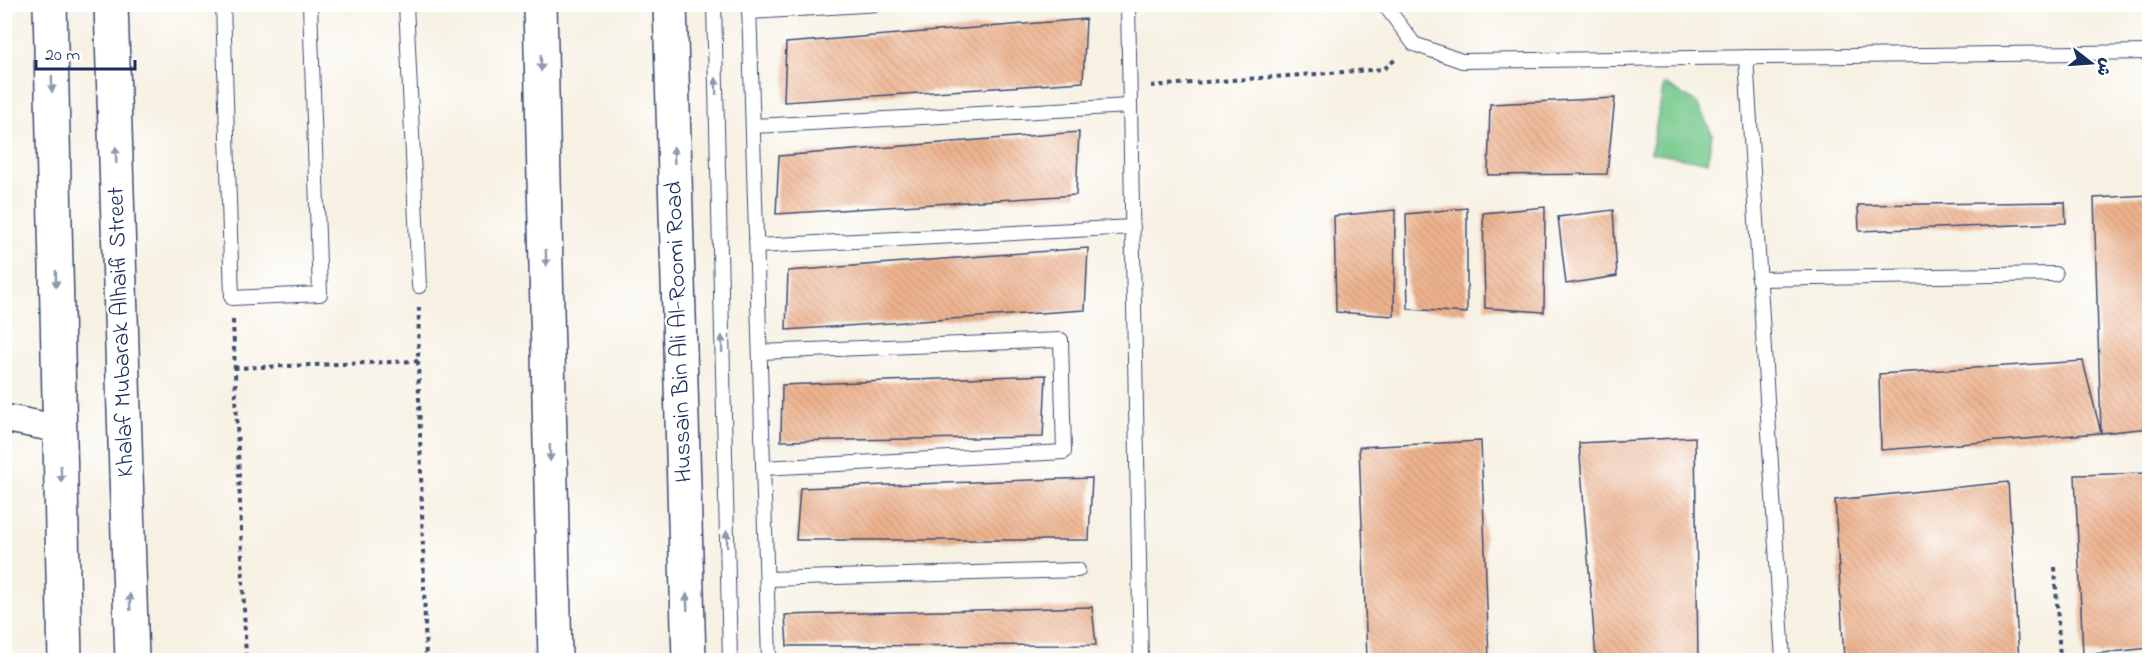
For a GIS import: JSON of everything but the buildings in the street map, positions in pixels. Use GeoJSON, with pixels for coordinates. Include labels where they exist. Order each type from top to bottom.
{"type":"FeatureCollection","features":[{"type":"Feature","properties":{"kind":"main road"},"geometry":{"type":"LineString","coordinates":[[50,4],[65,660]]}},
{"type":"Feature","properties":{"kind":"main road","name":"Khalaf Mubarak Alhaifi Street"},"geometry":{"type":"LineString","coordinates":[[111,4],[132,660]]}},
{"type":"Feature","properties":{"kind":"main road"},"geometry":{"type":"LineString","coordinates":[[540,4],[555,660]]}},
{"type":"Feature","properties":{"kind":"main road","name":"Hussain Bin Ali Al-Roomi Road"},"geometry":{"type":"LineString","coordinates":[[670,4],[689,660]]}},
{"type":"Feature","properties":{"kind":"street"},"geometry":{"type":"LineString","coordinates":[[4,418],[60,429]]}},
{"type":"Feature","properties":{"kind":"lane"},"geometry":{"type":"LineString","coordinates":[[223,4],[232,298],[320,294],[310,4]]}},
{"type":"Feature","properties":{"kind":"lane"},"geometry":{"type":"LineString","coordinates":[[406,4],[419,286]]}},
{"type":"Feature","properties":{"kind":"lane"},"geometry":{"type":"LineString","coordinates":[[714,4],[730,660]]}},
{"type":"Feature","properties":{"kind":"lane"},"geometry":{"type":"LineString","coordinates":[[769,660],[749,8],[879,4]]}},
{"type":"Feature","properties":{"kind":"lane"},"geometry":{"type":"LineString","coordinates":[[1128,4],[1141,660]]}},
{"type":"Feature","properties":{"kind":"lane"},"geometry":{"type":"LineString","coordinates":[[1384,4],[1414,44],[1462,61],[2150,52]]}},
{"type":"Feature","properties":{"kind":"lane"},"geometry":{"type":"LineString","coordinates":[[1746,57],[1783,660]]}},
{"type":"Feature","properties":{"kind":"lane"},"geometry":{"type":"LineString","coordinates":[[753,126],[1130,106]]}},
{"type":"Feature","properties":{"kind":"lane"},"geometry":{"type":"LineString","coordinates":[[757,246],[1133,227]]}},
{"type":"Feature","properties":{"kind":"lane"},"geometry":{"type":"LineString","coordinates":[[1758,279],[2055,274]]}},
{"type":"Feature","properties":{"kind":"lane"},"geometry":{"type":"LineString","coordinates":[[760,352],[1061,340],[1064,430],[1064,452],[763,468]]}},
{"type":"Feature","properties":{"kind":"lane"},"geometry":{"type":"LineString","coordinates":[[767,579],[1078,570]]}},
{"type":"Feature","properties":{"kind":"path"},"geometry":{"type":"LineString","coordinates":[[1130,87],[1384,69],[1414,44]]}},
{"type":"Feature","properties":{"kind":"path"},"geometry":{"type":"LineString","coordinates":[[419,286],[418,361],[426,660]]}},
{"type":"Feature","properties":{"kind":"path"},"geometry":{"type":"LineString","coordinates":[[232,298],[246,660]]}},
{"type":"Feature","properties":{"kind":"path"},"geometry":{"type":"LineString","coordinates":[[234,368],[418,361]]}},
{"type":"Feature","properties":{"kind":"path"},"geometry":{"type":"LineString","coordinates":[[2055,567],[2060,660]]}},
{"type":"Feature","properties":{"kind":"green space"},"geometry":{"type":"Polygon","coordinates":[[[1664,84],[1697,103],[1712,134],[1707,162],[1651,153],[1664,84]]]}}]}
